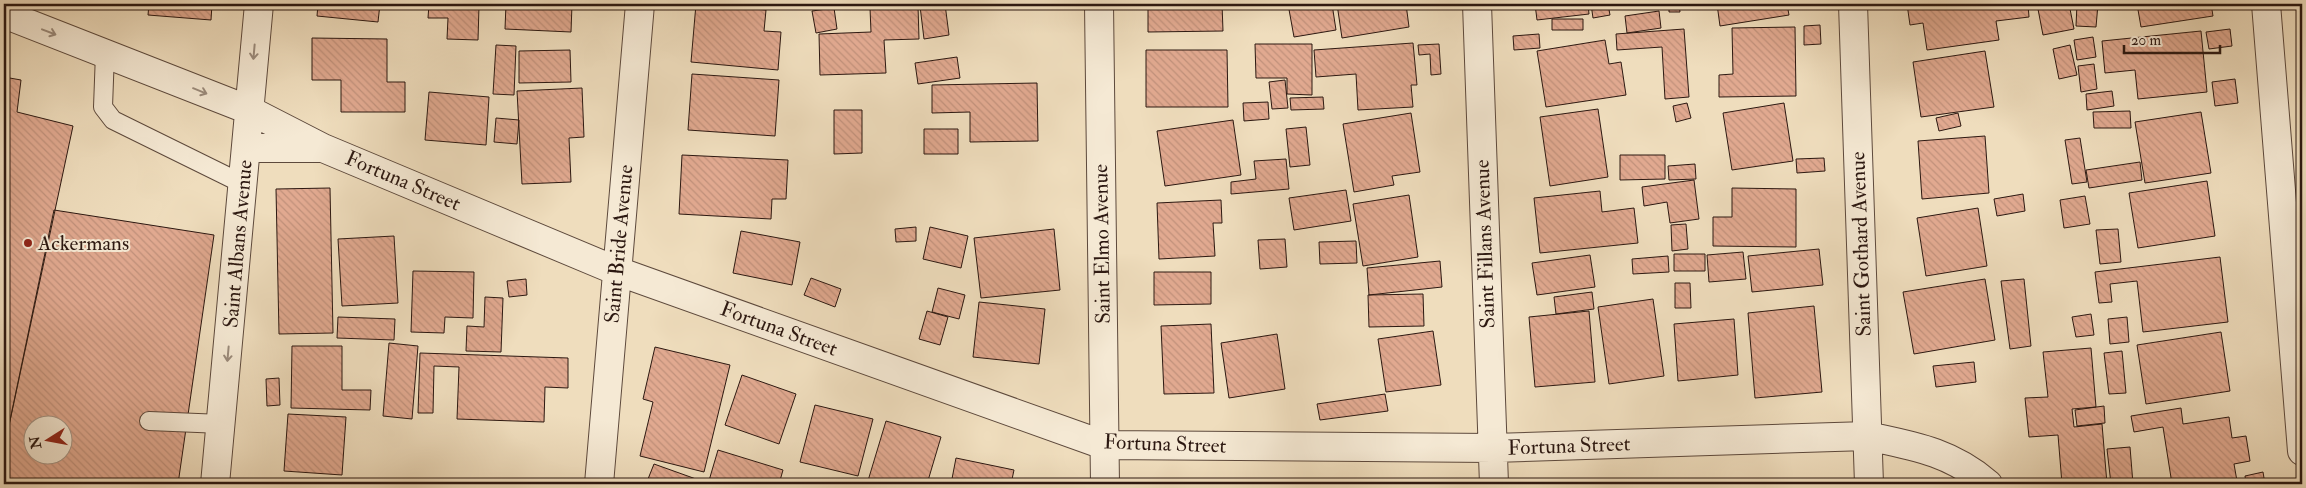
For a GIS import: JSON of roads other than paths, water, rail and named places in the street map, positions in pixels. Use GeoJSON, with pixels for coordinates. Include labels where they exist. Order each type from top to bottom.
{"type":"FeatureCollection","features":[{"type":"Feature","properties":{"kind":"street","name":"Saint Albans Avenue"},"geometry":{"type":"LineString","coordinates":[[215,484],[259,4]]}},
{"type":"Feature","properties":{"kind":"street","name":"Saint Bride Avenue"},"geometry":{"type":"LineString","coordinates":[[599,484],[640,4]]}},
{"type":"Feature","properties":{"kind":"street","name":"Saint Elmo Avenue"},"geometry":{"type":"LineString","coordinates":[[1098,4],[1105,484]]}},
{"type":"Feature","properties":{"kind":"street","name":"Saint Fillans Avenue"},"geometry":{"type":"LineString","coordinates":[[1477,4],[1494,484]]}},
{"type":"Feature","properties":{"kind":"street","name":"Saint Gothard Avenue"},"geometry":{"type":"LineString","coordinates":[[1853,4],[1869,484]]}},
{"type":"Feature","properties":{"kind":"street"},"geometry":{"type":"LineString","coordinates":[[2266,4],[2302,451]]}},
{"type":"Feature","properties":{"kind":"street","name":"Fortuna Street"},"geometry":{"type":"LineString","coordinates":[[4,14],[249,110],[323,148],[617,270],[1104,445],[1493,448],[1867,436],[1920,447],[1945,456],[1971,470],[1988,484]]}},
{"type":"Feature","properties":{"kind":"street","name":"Fortuna Street"},"geometry":{"type":"LineString","coordinates":[[246,148],[323,148]]}},
{"type":"Feature","properties":{"kind":"lane"},"geometry":{"type":"LineString","coordinates":[[105,53],[102,107],[113,120],[243,184]]}},
{"type":"Feature","properties":{"kind":"lane"},"geometry":{"type":"LineString","coordinates":[[149,421],[222,424]]}},
{"type":"Feature","properties":{"kind":"place","name":"Ackermans"},"geometry":{"type":"Point","coordinates":[28,243]}}]}
